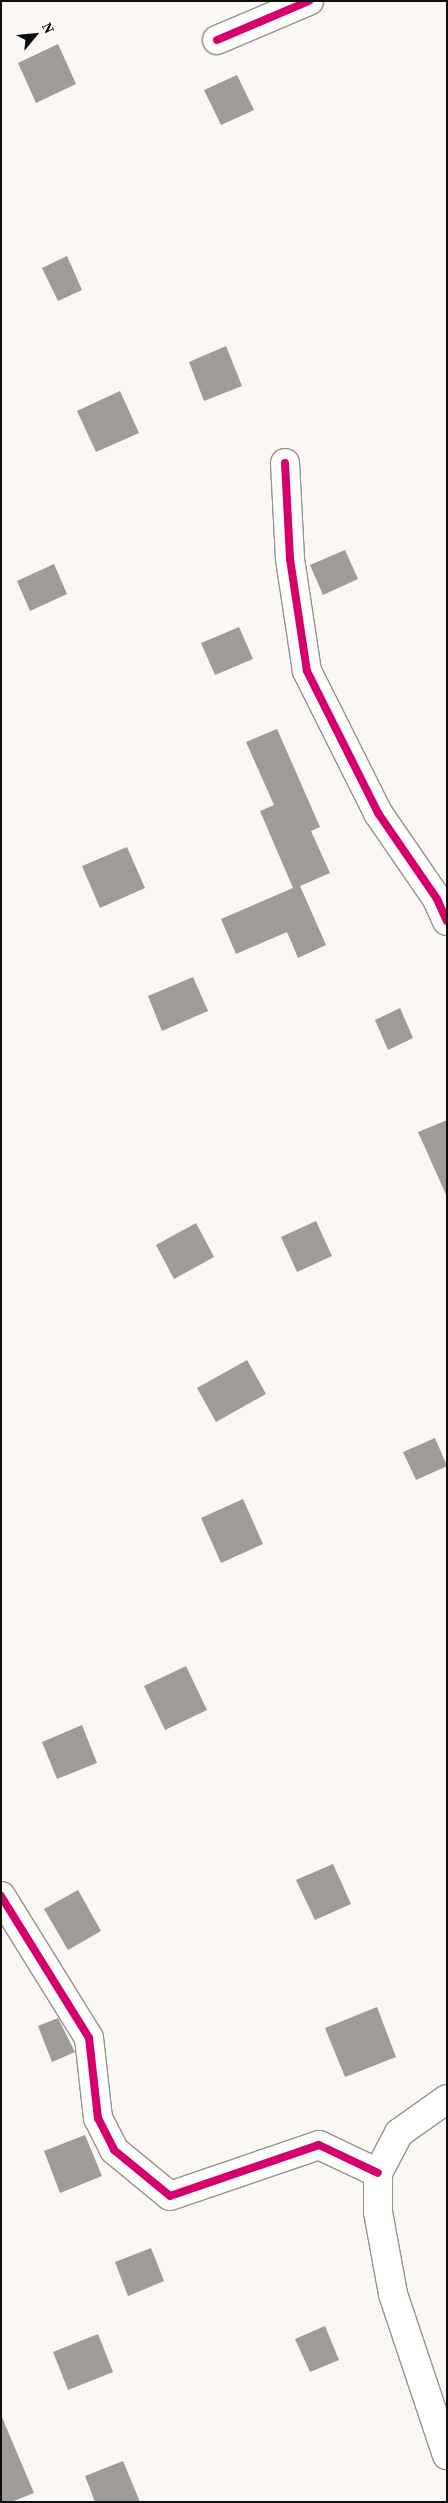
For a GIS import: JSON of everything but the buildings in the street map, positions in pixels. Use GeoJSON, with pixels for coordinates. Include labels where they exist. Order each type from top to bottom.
{"type":"FeatureCollection","features":[{"type":"Feature","properties":{"kind":"street"},"geometry":{"type":"LineString","coordinates":[[217,40],[309,1]]}},
{"type":"Feature","properties":{"kind":"street"},"geometry":{"type":"LineString","coordinates":[[285,462],[290,559],[307,671],[378,814],[437,899],[447,921]]}},
{"type":"Feature","properties":{"kind":"street"},"geometry":{"type":"LineString","coordinates":[[1,1896],[90,2038],[98,2118],[114,2150],[170,2196],[319,2145],[378,2173]]}},
{"type":"Feature","properties":{"kind":"street"},"geometry":{"type":"LineString","coordinates":[[447,2099],[399,2133],[378,2173],[378,2212],[393,2294],[447,2455]]}},
{"type":"Feature","properties":{"kind":"cycle path"},"geometry":{"type":"LineString","coordinates":[[217,40],[309,1]]}},
{"type":"Feature","properties":{"kind":"cycle path"},"geometry":{"type":"LineString","coordinates":[[285,463],[290,559],[307,671],[378,813],[437,899],[447,921]]}},
{"type":"Feature","properties":{"kind":"cycle path"},"geometry":{"type":"LineString","coordinates":[[1,1896],[89,2038],[98,2118],[114,2150],[170,2196],[319,2145],[378,2173]]}}]}
